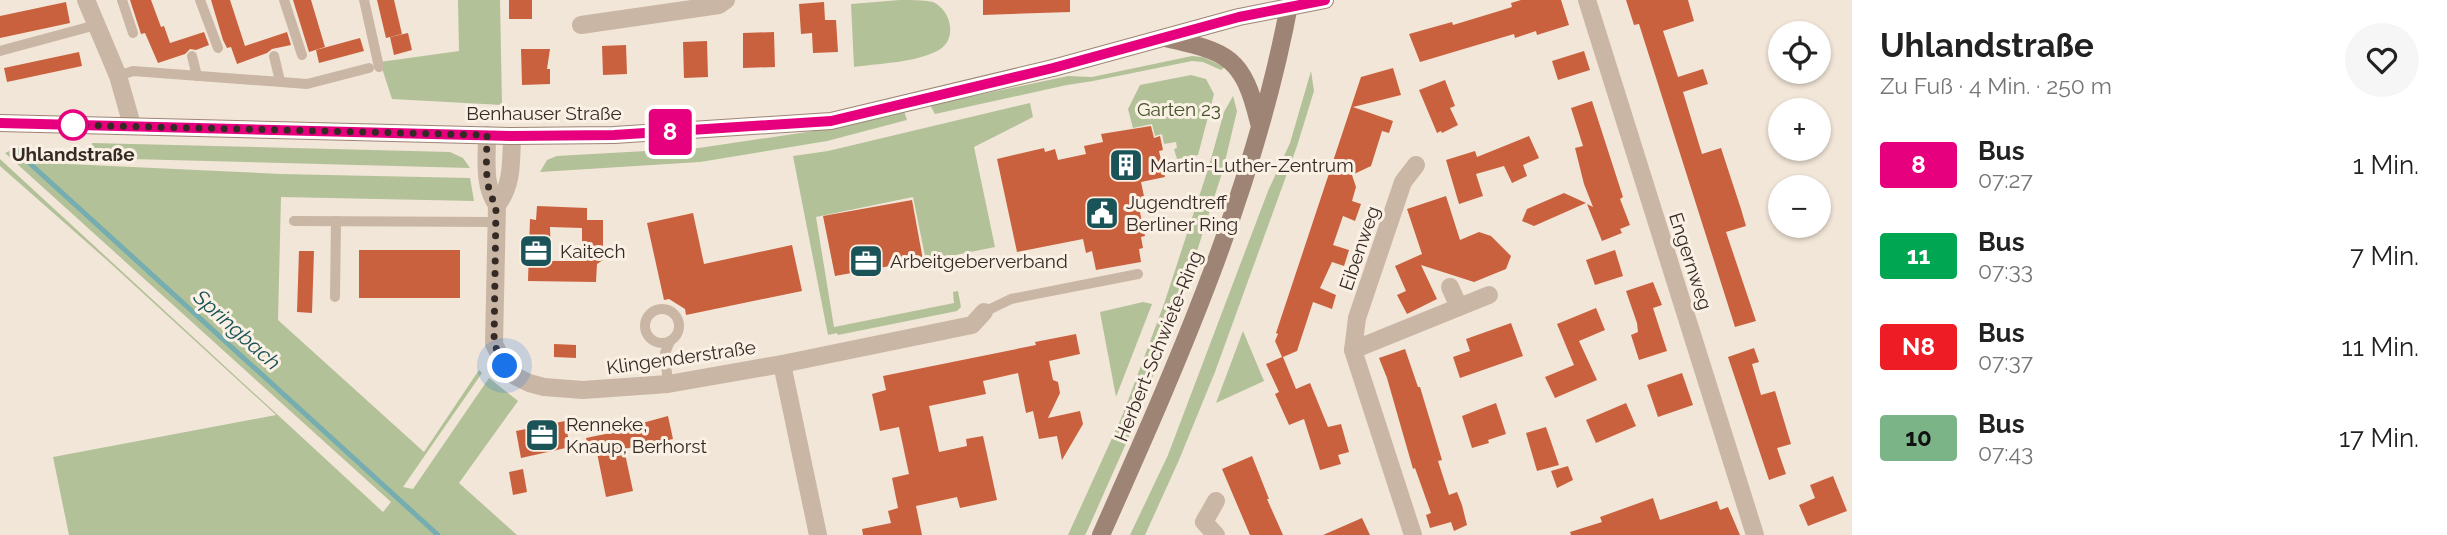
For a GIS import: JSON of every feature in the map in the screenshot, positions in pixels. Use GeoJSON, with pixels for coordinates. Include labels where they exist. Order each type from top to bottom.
{"type":"FeatureCollection","features":[{"type":"Feature","properties":{"kind":"main road","name":"Benhauser Straße"},"geometry":{"type":"LineString","coordinates":[[0,123],[512,136],[614,135],[831,121],[1053,68],[1289,3],[1325,0]]}},
{"type":"Feature","properties":{"kind":"main road","name":"Herbert-Schwiete-Ring"},"geometry":{"type":"LineString","coordinates":[[1101,535],[1180,356],[1244,183],[1289,3]]}},
{"type":"Feature","properties":{"kind":"main road"},"geometry":{"type":"LineString","coordinates":[[1161,37],[1203,47],[1229,60],[1251,91],[1260,127]]}},
{"type":"Feature","properties":{"kind":"street"},"geometry":{"type":"LineString","coordinates":[[86,0],[118,76],[132,125]]}},
{"type":"Feature","properties":{"kind":"street"},"geometry":{"type":"LineString","coordinates":[[581,25],[719,5],[726,0]]}},
{"type":"Feature","properties":{"kind":"street","name":"Engernweg"},"geometry":{"type":"LineString","coordinates":[[1587,0],[1755,535]]}},
{"type":"Feature","properties":{"kind":"street","name":"Klingenderstraße"},"geometry":{"type":"LineString","coordinates":[[487,135],[486,172],[496,213],[494,344],[505,366],[529,383],[569,390],[667,384],[782,364],[972,325],[984,312]]}},
{"type":"Feature","properties":{"kind":"street","name":"Klingenderstraße"},"geometry":{"type":"LineString","coordinates":[[496,213],[511,174],[512,136]]}},
{"type":"Feature","properties":{"kind":"street","name":"Eibenweg"},"geometry":{"type":"LineString","coordinates":[[1413,535],[1353,350],[1357,318],[1403,182],[1416,165]]}},
{"type":"Feature","properties":{"kind":"street"},"geometry":{"type":"LineString","coordinates":[[1450,288],[1459,307]]}},
{"type":"Feature","properties":{"kind":"street"},"geometry":{"type":"LineString","coordinates":[[1353,350],[1489,295]]}},
{"type":"Feature","properties":{"kind":"street","name":"Klingenderstraße"},"geometry":{"type":"LineString","coordinates":[[782,364],[818,535]]}},
{"type":"Feature","properties":{"kind":"street"},"geometry":{"type":"LineString","coordinates":[[1216,501],[1203,522],[1216,535]]}},
{"type":"Feature","properties":{"kind":"lane"},"geometry":{"type":"LineString","coordinates":[[122,0],[133,33]]}},
{"type":"Feature","properties":{"kind":"lane"},"geometry":{"type":"LineString","coordinates":[[200,0],[218,48]]}},
{"type":"Feature","properties":{"kind":"lane"},"geometry":{"type":"LineString","coordinates":[[284,0],[302,55]]}},
{"type":"Feature","properties":{"kind":"lane"},"geometry":{"type":"LineString","coordinates":[[118,76],[133,71],[307,84],[374,68],[363,0]]}},
{"type":"Feature","properties":{"kind":"lane"},"geometry":{"type":"LineString","coordinates":[[0,51],[96,25]]}},
{"type":"Feature","properties":{"kind":"lane"},"geometry":{"type":"LineString","coordinates":[[192,56],[197,76]]}},
{"type":"Feature","properties":{"kind":"lane"},"geometry":{"type":"LineString","coordinates":[[274,56],[280,81]]}},
{"type":"Feature","properties":{"kind":"lane"},"geometry":{"type":"LineString","coordinates":[[294,221],[496,213]]}},
{"type":"Feature","properties":{"kind":"lane"},"geometry":{"type":"LineString","coordinates":[[335,297],[336,221]]}},
{"type":"Feature","properties":{"kind":"lane"},"geometry":{"type":"LineString","coordinates":[[984,312],[1011,299],[1138,274]]}},
{"type":"Feature","properties":{"kind":"lane"},"geometry":{"type":"LineString","coordinates":[[667,384],[665,353],[670,341]]}},
{"type":"Feature","properties":{"kind":"green space"},"geometry":{"type":"Polygon","coordinates":[[[458,0],[500,0],[502,105],[392,99],[380,62],[459,51],[458,0]]]}},
{"type":"Feature","properties":{"kind":"green space"},"geometry":{"type":"Polygon","coordinates":[[[900,0],[933,2],[944,11],[950,25],[949,39],[945,45],[919,58],[854,67],[851,4],[900,0]]]}},
{"type":"Feature","properties":{"kind":"green space"},"geometry":{"type":"Polygon","coordinates":[[[1192,56],[1203,57],[1225,67],[1221,70],[1203,62],[1192,61],[935,114],[930,105],[1068,76],[1092,77],[1192,56]]]}},
{"type":"Feature","properties":{"kind":"green space"},"geometry":{"type":"Polygon","coordinates":[[[1311,71],[1314,91],[1297,146],[1215,372],[1145,535],[1130,535],[1168,455],[1268,191],[1290,143],[1311,71]]]}},
{"type":"Feature","properties":{"kind":"green space","name":"Garten 23"},"geometry":{"type":"Polygon","coordinates":[[[1191,75],[1206,79],[1214,94],[1198,155],[1177,159],[1174,149],[1177,148],[1176,142],[1164,144],[1162,134],[1155,136],[1152,124],[1133,128],[1128,109],[1140,85],[1191,75]]]}},
{"type":"Feature","properties":{"kind":"green space"},"geometry":{"type":"Polygon","coordinates":[[[1233,96],[1237,111],[1223,170],[1179,307],[1136,421],[1088,529],[1085,535],[1068,535],[1123,414],[1164,304],[1224,112],[1233,96]]]}},
{"type":"Feature","properties":{"kind":"green space"},"geometry":{"type":"Polygon","coordinates":[[[1030,103],[1033,117],[974,147],[995,247],[926,261],[913,197],[816,217],[834,327],[954,303],[953,292],[958,291],[961,307],[957,311],[828,335],[793,156],[828,151],[1030,103]]]}},
{"type":"Feature","properties":{"kind":"green space"},"geometry":{"type":"Polygon","coordinates":[[[904,111],[907,120],[827,141],[700,162],[540,172],[547,160],[557,156],[699,148],[827,129],[904,111]]]}},
{"type":"Feature","properties":{"kind":"green space"},"geometry":{"type":"Polygon","coordinates":[[[92,143],[450,152],[463,158],[470,168],[91,158],[92,143]]]}},
{"type":"Feature","properties":{"kind":"green space"},"geometry":{"type":"Polygon","coordinates":[[[19,147],[68,164],[281,174],[470,178],[474,201],[281,197],[278,320],[424,452],[479,370],[482,373],[403,487],[413,489],[489,378],[518,401],[459,483],[517,535],[69,535],[53,457],[276,415],[0,166],[0,159],[383,512],[391,502],[5,153],[19,147]]]}},
{"type":"Feature","properties":{"kind":"green space"},"geometry":{"type":"Polygon","coordinates":[[[1143,302],[1152,304],[1116,397],[1100,312],[1143,302]]]}},
{"type":"Feature","properties":{"kind":"green space"},"geometry":{"type":"Polygon","coordinates":[[[1243,331],[1264,381],[1216,403],[1243,331]]]}},
{"type":"Feature","properties":{"kind":"building"},"geometry":{"type":"Polygon","coordinates":[[[130,0],[151,0],[170,43],[204,32],[209,45],[196,50],[190,49],[185,54],[158,63],[145,33],[141,34],[130,0]]]}},
{"type":"Feature","properties":{"kind":"building"},"geometry":{"type":"Polygon","coordinates":[[[211,0],[230,0],[245,46],[287,32],[291,45],[272,49],[237,64],[231,47],[227,48],[223,40],[211,0]]]}},
{"type":"Feature","properties":{"kind":"building"},"geometry":{"type":"Polygon","coordinates":[[[293,0],[311,0],[325,47],[309,52],[293,0]]]}},
{"type":"Feature","properties":{"kind":"building"},"geometry":{"type":"Polygon","coordinates":[[[377,0],[394,0],[402,34],[386,38],[377,0]]]}},
{"type":"Feature","properties":{"kind":"building"},"geometry":{"type":"Polygon","coordinates":[[[509,0],[532,0],[532,19],[509,19],[509,0]]]}},
{"type":"Feature","properties":{"kind":"building"},"geometry":{"type":"Polygon","coordinates":[[[983,0],[1070,0],[1070,12],[983,15],[983,0]]]}},
{"type":"Feature","properties":{"kind":"building"},"geometry":{"type":"Polygon","coordinates":[[[1521,0],[1561,0],[1569,25],[1537,35],[1536,31],[1515,38],[1514,34],[1420,62],[1409,34],[1496,12],[1512,7],[1511,3],[1521,0]]]}},
{"type":"Feature","properties":{"kind":"building"},"geometry":{"type":"Polygon","coordinates":[[[1626,0],[1688,0],[1694,21],[1663,31],[1678,77],[1703,69],[1708,84],[1683,92],[1702,154],[1721,148],[1741,209],[1746,226],[1726,232],[1756,321],[1735,327],[1639,24],[1634,25],[1626,0]]]}},
{"type":"Feature","properties":{"kind":"building"},"geometry":{"type":"Polygon","coordinates":[[[66,2],[70,23],[0,38],[0,16],[66,2]]]}},
{"type":"Feature","properties":{"kind":"building"},"geometry":{"type":"Polygon","coordinates":[[[824,2],[825,20],[836,20],[838,52],[813,53],[812,33],[801,34],[799,4],[824,2]]]}},
{"type":"Feature","properties":{"kind":"building"},"geometry":{"type":"Polygon","coordinates":[[[774,32],[775,67],[743,68],[743,33],[774,32]]]}},
{"type":"Feature","properties":{"kind":"building"},"geometry":{"type":"Polygon","coordinates":[[[408,33],[412,50],[394,55],[390,37],[408,33]]]}},
{"type":"Feature","properties":{"kind":"building"},"geometry":{"type":"Polygon","coordinates":[[[360,38],[364,51],[319,63],[316,50],[360,38]]]}},
{"type":"Feature","properties":{"kind":"building"},"geometry":{"type":"Polygon","coordinates":[[[707,41],[708,77],[684,78],[683,42],[707,41]]]}},
{"type":"Feature","properties":{"kind":"building"},"geometry":{"type":"Polygon","coordinates":[[[626,45],[627,74],[603,75],[602,46],[626,45]]]}},
{"type":"Feature","properties":{"kind":"building"},"geometry":{"type":"Polygon","coordinates":[[[521,49],[550,49],[547,69],[550,69],[550,84],[522,85],[521,49]]]}},
{"type":"Feature","properties":{"kind":"building"},"geometry":{"type":"Polygon","coordinates":[[[1584,51],[1590,70],[1558,80],[1552,61],[1584,51]]]}},
{"type":"Feature","properties":{"kind":"building"},"geometry":{"type":"Polygon","coordinates":[[[79,52],[82,66],[7,82],[4,68],[79,52]]]}},
{"type":"Feature","properties":{"kind":"building"},"geometry":{"type":"Polygon","coordinates":[[[1393,68],[1401,95],[1353,107],[1393,121],[1389,133],[1382,131],[1371,166],[1352,175],[1356,187],[1352,201],[1361,204],[1355,221],[1343,216],[1333,245],[1349,250],[1344,266],[1332,262],[1320,288],[1336,295],[1332,309],[1313,302],[1297,351],[1283,357],[1296,389],[1310,383],[1328,427],[1341,424],[1349,452],[1338,455],[1341,464],[1320,470],[1304,419],[1289,425],[1275,394],[1279,392],[1266,364],[1282,357],[1275,341],[1278,334],[1276,333],[1361,77],[1393,68]]]}},
{"type":"Feature","properties":{"kind":"building"},"geometry":{"type":"Polygon","coordinates":[[[1445,80],[1455,106],[1450,108],[1458,125],[1437,133],[1419,90],[1445,80]]]}},
{"type":"Feature","properties":{"kind":"building"},"geometry":{"type":"Polygon","coordinates":[[[1592,101],[1630,225],[1620,229],[1622,233],[1602,241],[1587,204],[1593,207],[1575,148],[1583,146],[1571,108],[1592,101]]]}},
{"type":"Feature","properties":{"kind":"building"},"geometry":{"type":"Polygon","coordinates":[[[1151,126],[1154,138],[1160,136],[1163,150],[1159,151],[1165,177],[1141,182],[1145,201],[1138,203],[1145,236],[1141,237],[1143,248],[1139,249],[1141,262],[1096,270],[1092,251],[1086,253],[1083,239],[1017,252],[997,159],[1044,148],[1045,152],[1055,149],[1058,160],[1086,154],[1084,146],[1103,142],[1101,134],[1151,126]]]}},
{"type":"Feature","properties":{"kind":"building"},"geometry":{"type":"Polygon","coordinates":[[[1529,136],[1539,158],[1523,165],[1527,176],[1512,183],[1504,166],[1476,174],[1483,196],[1459,204],[1446,160],[1475,151],[1477,157],[1529,136]]]}},
{"type":"Feature","properties":{"kind":"building"},"geometry":{"type":"Polygon","coordinates":[[[1564,193],[1586,203],[1534,226],[1522,221],[1527,209],[1564,193]]]}},
{"type":"Feature","properties":{"kind":"building"},"geometry":{"type":"Polygon","coordinates":[[[1446,196],[1460,240],[1479,232],[1491,236],[1511,256],[1506,269],[1474,282],[1421,265],[1437,299],[1407,314],[1397,295],[1406,291],[1395,266],[1422,254],[1407,209],[1446,196]]]}},
{"type":"Feature","properties":{"kind":"building"},"geometry":{"type":"Polygon","coordinates":[[[912,200],[923,260],[835,276],[823,216],[912,200]]]}},
{"type":"Feature","properties":{"kind":"building"},"geometry":{"type":"Polygon","coordinates":[[[537,206],[587,208],[587,220],[603,220],[603,260],[597,264],[596,282],[528,281],[530,219],[536,220],[537,206]],[[550,227],[551,261],[582,261],[582,228],[550,227]]]}},
{"type":"Feature","properties":{"kind":"building"},"geometry":{"type":"Polygon","coordinates":[[[693,213],[704,264],[792,245],[802,291],[686,315],[685,309],[669,299],[664,300],[647,223],[693,213]]]}},
{"type":"Feature","properties":{"kind":"building"},"geometry":{"type":"Polygon","coordinates":[[[359,250],[460,250],[460,298],[359,298],[359,250]]]}},
{"type":"Feature","properties":{"kind":"building"},"geometry":{"type":"Polygon","coordinates":[[[1615,250],[1623,276],[1595,285],[1586,260],[1615,250]]]}},
{"type":"Feature","properties":{"kind":"building"},"geometry":{"type":"Polygon","coordinates":[[[299,251],[314,251],[312,313],[297,312],[299,251]]]}},
{"type":"Feature","properties":{"kind":"building"},"geometry":{"type":"Polygon","coordinates":[[[1653,282],[1662,305],[1653,308],[1667,351],[1639,360],[1631,335],[1638,332],[1637,323],[1626,291],[1653,282]]]}},
{"type":"Feature","properties":{"kind":"building"},"geometry":{"type":"Polygon","coordinates":[[[1596,308],[1605,330],[1579,341],[1597,380],[1555,398],[1545,377],[1574,365],[1557,324],[1596,308]]]}},
{"type":"Feature","properties":{"kind":"building"},"geometry":{"type":"Polygon","coordinates":[[[1511,323],[1523,356],[1460,378],[1453,357],[1470,351],[1466,339],[1511,323]]]}},
{"type":"Feature","properties":{"kind":"building"},"geometry":{"type":"Polygon","coordinates":[[[1076,334],[1080,354],[1049,361],[1053,380],[1058,382],[1060,393],[1048,418],[1080,411],[1083,424],[1062,460],[1057,436],[1039,439],[1033,411],[1026,413],[1018,373],[983,381],[986,394],[929,406],[939,452],[967,446],[966,439],[983,436],[997,500],[960,508],[957,497],[916,506],[922,535],[863,535],[862,529],[891,523],[888,511],[898,508],[892,478],[909,474],[899,427],[880,431],[872,394],[886,390],[883,376],[1036,345],[1035,342],[1076,334]]]}},
{"type":"Feature","properties":{"kind":"building"},"geometry":{"type":"Polygon","coordinates":[[[554,344],[576,345],[576,358],[554,357],[554,344]]]}},
{"type":"Feature","properties":{"kind":"building"},"geometry":{"type":"Polygon","coordinates":[[[1754,348],[1759,362],[1752,364],[1761,395],[1775,391],[1791,444],[1777,448],[1786,474],[1769,480],[1728,357],[1754,348]]]}},
{"type":"Feature","properties":{"kind":"building"},"geometry":{"type":"Polygon","coordinates":[[[1405,349],[1420,387],[1442,460],[1438,461],[1449,495],[1457,492],[1462,505],[1467,525],[1454,531],[1451,522],[1430,528],[1426,515],[1431,513],[1415,468],[1413,469],[1379,358],[1405,349]]]}},
{"type":"Feature","properties":{"kind":"building"},"geometry":{"type":"Polygon","coordinates":[[[1682,373],[1693,405],[1658,417],[1647,385],[1682,373]]]}},
{"type":"Feature","properties":{"kind":"building"},"geometry":{"type":"Polygon","coordinates":[[[1496,403],[1506,434],[1472,448],[1462,416],[1496,403]]]}},
{"type":"Feature","properties":{"kind":"building"},"geometry":{"type":"Polygon","coordinates":[[[1626,403],[1636,426],[1596,443],[1586,420],[1626,403]]]}},
{"type":"Feature","properties":{"kind":"building"},"geometry":{"type":"Polygon","coordinates":[[[668,416],[673,439],[624,449],[633,491],[606,497],[597,453],[590,454],[586,438],[668,416]]]}},
{"type":"Feature","properties":{"kind":"building"},"geometry":{"type":"Polygon","coordinates":[[[565,421],[570,447],[521,458],[516,431],[565,421]]]}},
{"type":"Feature","properties":{"kind":"building"},"geometry":{"type":"Polygon","coordinates":[[[1546,427],[1559,465],[1537,471],[1526,433],[1546,427]]]}},
{"type":"Feature","properties":{"kind":"building"},"geometry":{"type":"Polygon","coordinates":[[[1252,456],[1283,535],[1250,535],[1222,469],[1252,456]]]}},
{"type":"Feature","properties":{"kind":"building"},"geometry":{"type":"Polygon","coordinates":[[[1568,466],[1573,480],[1557,488],[1551,471],[1568,466]]]}},
{"type":"Feature","properties":{"kind":"building"},"geometry":{"type":"Polygon","coordinates":[[[523,469],[527,492],[513,495],[509,472],[523,469]]]}},
{"type":"Feature","properties":{"kind":"building"},"geometry":{"type":"Polygon","coordinates":[[[1833,476],[1847,511],[1808,526],[1799,505],[1815,498],[1810,485],[1833,476]]]}},
{"type":"Feature","properties":{"kind":"building"},"geometry":{"type":"Polygon","coordinates":[[[1653,498],[1660,520],[1717,501],[1720,510],[1728,507],[1740,535],[1571,535],[1570,532],[1602,522],[1600,517],[1653,498]]]}},
{"type":"Feature","properties":{"kind":"building"},"geometry":{"type":"Polygon","coordinates":[[[1362,518],[1370,535],[1323,535],[1362,518]]]}},
{"type":"Feature","properties":{"kind":"waterway","name":"Springbach"},"geometry":{"type":"LineString","coordinates":[[14,149],[438,535]]}},
{"type":"Feature","properties":{"kind":"bus line","name":"8"},"geometry":{"type":"LineString","coordinates":[[0,123],[512,136],[614,135],[831,121],[1053,68],[1239,17],[1325,0]]}},
{"type":"Feature","properties":{"kind":"place","name":"Uhlandstraße"},"geometry":{"type":"Point","coordinates":[73,125]}},
{"type":"Feature","properties":{"kind":"place","name":"Martin-Luther-Zentrum"},"geometry":{"type":"Point","coordinates":[1126,165]}},
{"type":"Feature","properties":{"kind":"place","name":"Jugendtreff Berliner Ring"},"geometry":{"type":"Point","coordinates":[1102,213]}},
{"type":"Feature","properties":{"kind":"place","name":"Kaitech"},"geometry":{"type":"Point","coordinates":[536,251]}},
{"type":"Feature","properties":{"kind":"place","name":"Arbeitgeberverband"},"geometry":{"type":"Point","coordinates":[866,261]}},
{"type":"Feature","properties":{"kind":"place","name":"Renneke, Knaup, Berhorst"},"geometry":{"type":"Point","coordinates":[542,435]}},
{"type":"Feature","properties":{"kind":"route"},"geometry":{"type":"LineString","coordinates":[[73,125],[487,135],[486,172],[490,196],[496,205],[494,344],[505,366]]}}]}
